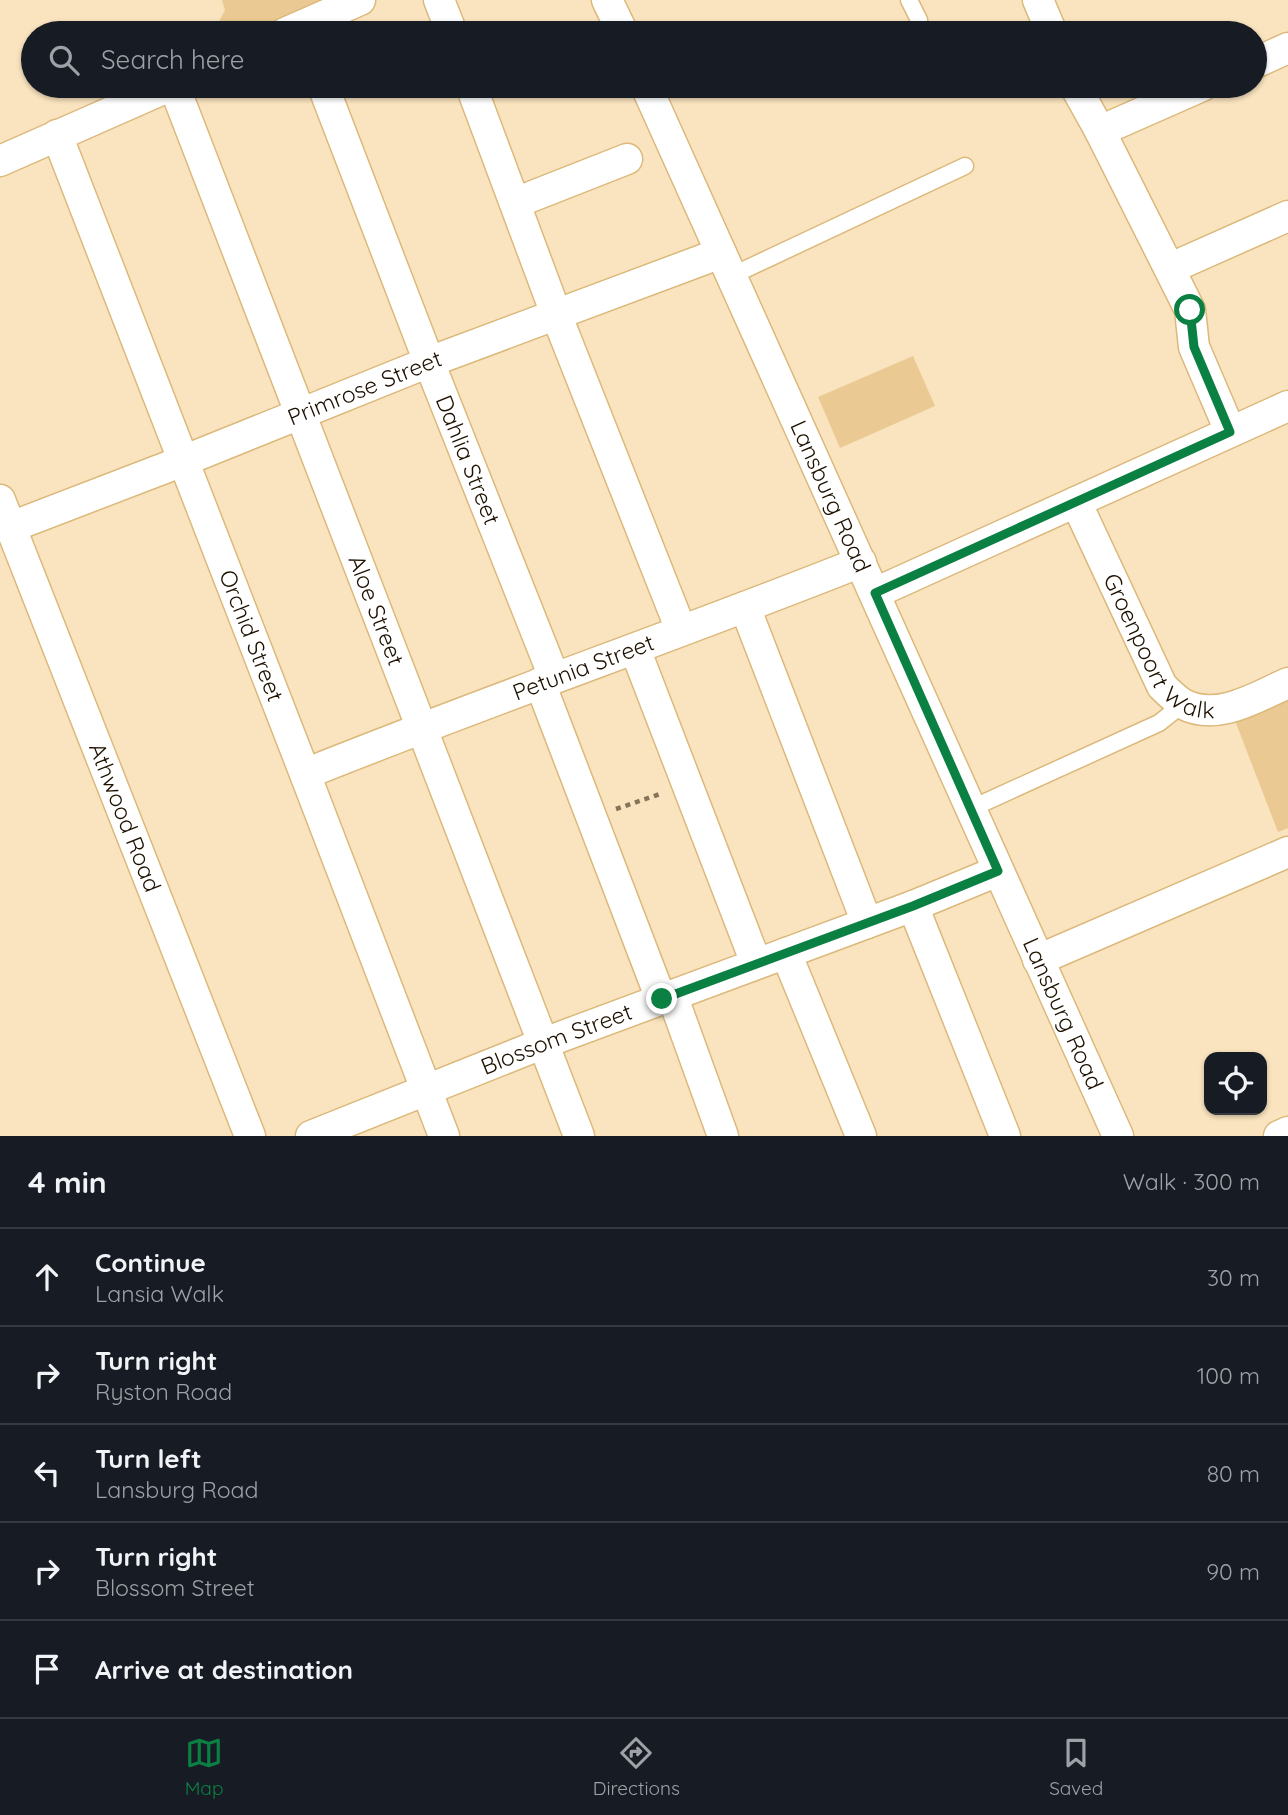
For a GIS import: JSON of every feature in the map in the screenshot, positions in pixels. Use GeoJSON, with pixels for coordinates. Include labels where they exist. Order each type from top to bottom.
{"type":"FeatureCollection","features":[{"type":"Feature","properties":{"kind":"street"},"geometry":{"type":"LineString","coordinates":[[317,21],[360,0]]}},
{"type":"Feature","properties":{"kind":"street"},"geometry":{"type":"LineString","coordinates":[[439,0],[447,21]]}},
{"type":"Feature","properties":{"kind":"street"},"geometry":{"type":"LineString","coordinates":[[607,0],[617,21]]}},
{"type":"Feature","properties":{"kind":"street"},"geometry":{"type":"LineString","coordinates":[[1038,0],[1047,21]]}},
{"type":"Feature","properties":{"kind":"street"},"geometry":{"type":"LineString","coordinates":[[1267,58],[1288,48]]}},
{"type":"Feature","properties":{"kind":"street"},"geometry":{"type":"LineString","coordinates":[[0,161],[144,98]]}},
{"type":"Feature","properties":{"kind":"street","name":"Aloe Street"},"geometry":{"type":"LineString","coordinates":[[177,98],[579,1136]]}},
{"type":"Feature","properties":{"kind":"street","name":"Dahlia Street"},"geometry":{"type":"LineString","coordinates":[[328,98],[547,680],[592,818],[723,1136]]}},
{"type":"Feature","properties":{"kind":"street"},"geometry":{"type":"LineString","coordinates":[[476,98],[556,314],[681,630]]}},
{"type":"Feature","properties":{"kind":"street","name":"Lansburg Road"},"geometry":{"type":"LineString","coordinates":[[651,98],[1118,1136]]}},
{"type":"Feature","properties":{"kind":"street"},"geometry":{"type":"LineString","coordinates":[[1082,98],[1171,268],[1190,310],[1194,347],[1230,432]]}},
{"type":"Feature","properties":{"kind":"street"},"geometry":{"type":"LineString","coordinates":[[1100,131],[1175,98]]}},
{"type":"Feature","properties":{"kind":"street","name":"Orchid Street"},"geometry":{"type":"LineString","coordinates":[[57,135],[444,1136]]}},
{"type":"Feature","properties":{"kind":"street"},"geometry":{"type":"LineString","coordinates":[[515,203],[627,159]]}},
{"type":"Feature","properties":{"kind":"street"},"geometry":{"type":"LineString","coordinates":[[1171,268],[1288,216]]}},
{"type":"Feature","properties":{"kind":"street","name":"Primrose Street"},"geometry":{"type":"LineString","coordinates":[[5,514],[183,461],[556,314],[726,264]]}},
{"type":"Feature","properties":{"kind":"street"},"geometry":{"type":"LineString","coordinates":[[875,593],[1288,406]]}},
{"type":"Feature","properties":{"kind":"street","name":"Groenpoort Walk"},"geometry":{"type":"LineString","coordinates":[[1076,502],[1162,686],[1183,704],[1206,711],[1228,709],[1288,683]]}},
{"type":"Feature","properties":{"kind":"street","name":"Athwood Road"},"geometry":{"type":"LineString","coordinates":[[5,514],[250,1136]]}},
{"type":"Feature","properties":{"kind":"street","name":"Petunia Street"},"geometry":{"type":"LineString","coordinates":[[305,774],[422,727],[861,562]]}},
{"type":"Feature","properties":{"kind":"street"},"geometry":{"type":"LineString","coordinates":[[745,607],[867,923]]}},
{"type":"Feature","properties":{"kind":"street"},"geometry":{"type":"LineString","coordinates":[[635,649],[756,963]]}},
{"type":"Feature","properties":{"kind":"street"},"geometry":{"type":"LineString","coordinates":[[1038,960],[1288,852]]}},
{"type":"Feature","properties":{"kind":"street","name":"Blossom Street"},"geometry":{"type":"LineString","coordinates":[[311,1136],[544,1043],[913,906],[998,871]]}},
{"type":"Feature","properties":{"kind":"street"},"geometry":{"type":"LineString","coordinates":[[913,906],[1005,1136]]}},
{"type":"Feature","properties":{"kind":"street"},"geometry":{"type":"LineString","coordinates":[[786,953],[861,1136]]}},
{"type":"Feature","properties":{"kind":"street"},"geometry":{"type":"LineString","coordinates":[[1279,1136],[1288,1132]]}},
{"type":"Feature","properties":{"kind":"lane"},"geometry":{"type":"LineString","coordinates":[[909,0],[919,20]]}},
{"type":"Feature","properties":{"kind":"lane"},"geometry":{"type":"LineString","coordinates":[[726,264],[965,166]]}},
{"type":"Feature","properties":{"kind":"lane"},"geometry":{"type":"LineString","coordinates":[[970,808],[1159,723],[1183,704]]}},
{"type":"Feature","properties":{"kind":"path"},"geometry":{"type":"LineString","coordinates":[[592,818],[687,785]]}},
{"type":"Feature","properties":{"kind":"shaded area"},"geometry":{"type":"Polygon","coordinates":[[[222,0],[340,0],[292,21],[219,21],[225,10],[222,0]]]}},
{"type":"Feature","properties":{"kind":"shaded area"},"geometry":{"type":"Polygon","coordinates":[[[913,356],[935,406],[840,448],[818,397],[913,356]]]}},
{"type":"Feature","properties":{"kind":"shaded area"},"geometry":{"type":"Polygon","coordinates":[[[1288,697],[1288,828],[1278,832],[1234,718],[1288,697]]]}},
{"type":"Feature","properties":{"kind":"route"},"geometry":{"type":"LineString","coordinates":[[662,999],[913,906],[998,871],[875,593],[1230,432],[1194,347],[1190,310]]}}]}
